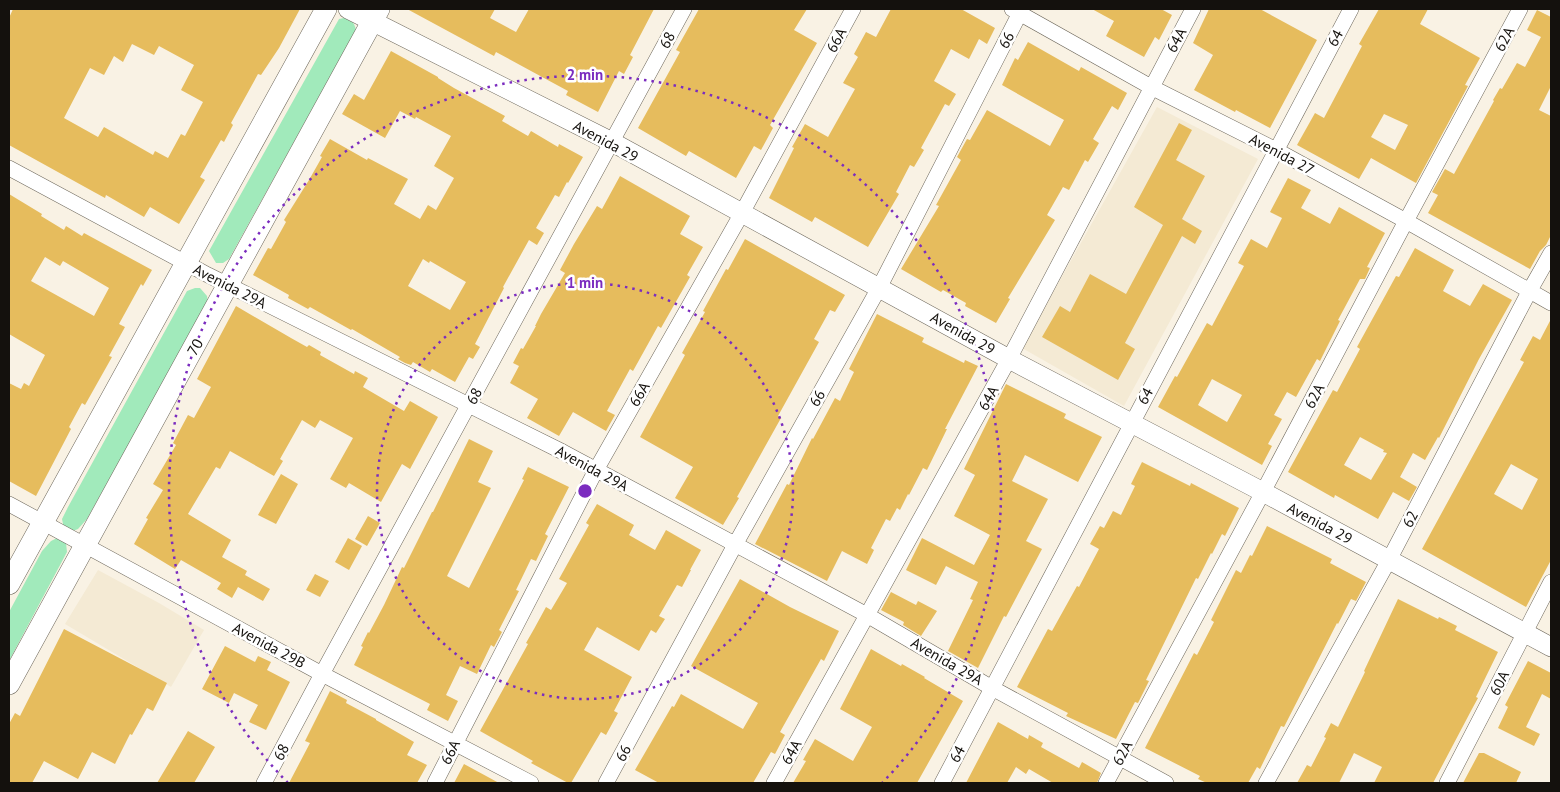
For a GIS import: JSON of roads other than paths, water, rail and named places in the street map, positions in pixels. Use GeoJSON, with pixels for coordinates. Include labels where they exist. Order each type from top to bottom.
{"type":"FeatureCollection","features":[{"type":"Feature","properties":{"kind":"main road"},"geometry":{"type":"LineString","coordinates":[[9,584],[326,9]]}},
{"type":"Feature","properties":{"kind":"main road","name":"70"},"geometry":{"type":"LineString","coordinates":[[9,684],[376,16]]}},
{"type":"Feature","properties":{"kind":"street","name":"Avenida 29"},"geometry":{"type":"LineString","coordinates":[[348,9],[376,16],[1130,424],[1263,492],[1551,647]]}},
{"type":"Feature","properties":{"kind":"street","name":"68"},"geometry":{"type":"LineString","coordinates":[[264,783],[684,9]]}},
{"type":"Feature","properties":{"kind":"street","name":"66A"},"geometry":{"type":"LineString","coordinates":[[435,783],[596,470],[742,213],[853,9]]}},
{"type":"Feature","properties":{"kind":"street","name":"64A"},"geometry":{"type":"LineString","coordinates":[[774,783],[1009,359],[1193,9]]}},
{"type":"Feature","properties":{"kind":"street","name":"64"},"geometry":{"type":"LineString","coordinates":[[942,783],[1130,424],[1351,9]]}},
{"type":"Feature","properties":{"kind":"street","name":"62A"},"geometry":{"type":"LineString","coordinates":[[1106,783],[1520,9]]}},
{"type":"Feature","properties":{"kind":"street","name":"Avenida 27"},"geometry":{"type":"LineString","coordinates":[[1018,10],[1151,88],[1276,150],[1551,302]]}},
{"type":"Feature","properties":{"kind":"street","name":"66"},"geometry":{"type":"LineString","coordinates":[[606,783],[736,544],[879,288],[1018,10]]}},
{"type":"Feature","properties":{"kind":"street","name":"Avenida 29A"},"geometry":{"type":"LineString","coordinates":[[9,168],[228,286],[563,452],[867,615],[992,688],[1166,783]]}},
{"type":"Feature","properties":{"kind":"street","name":"62"},"geometry":{"type":"LineString","coordinates":[[1266,783],[1389,560],[1551,253]]}},
{"type":"Feature","properties":{"kind":"street","name":"Avenida 29B"},"geometry":{"type":"LineString","coordinates":[[9,504],[322,674],[531,783]]}},
{"type":"Feature","properties":{"kind":"street","name":"60A"},"geometry":{"type":"LineString","coordinates":[[1446,783],[1551,582]]}}]}
